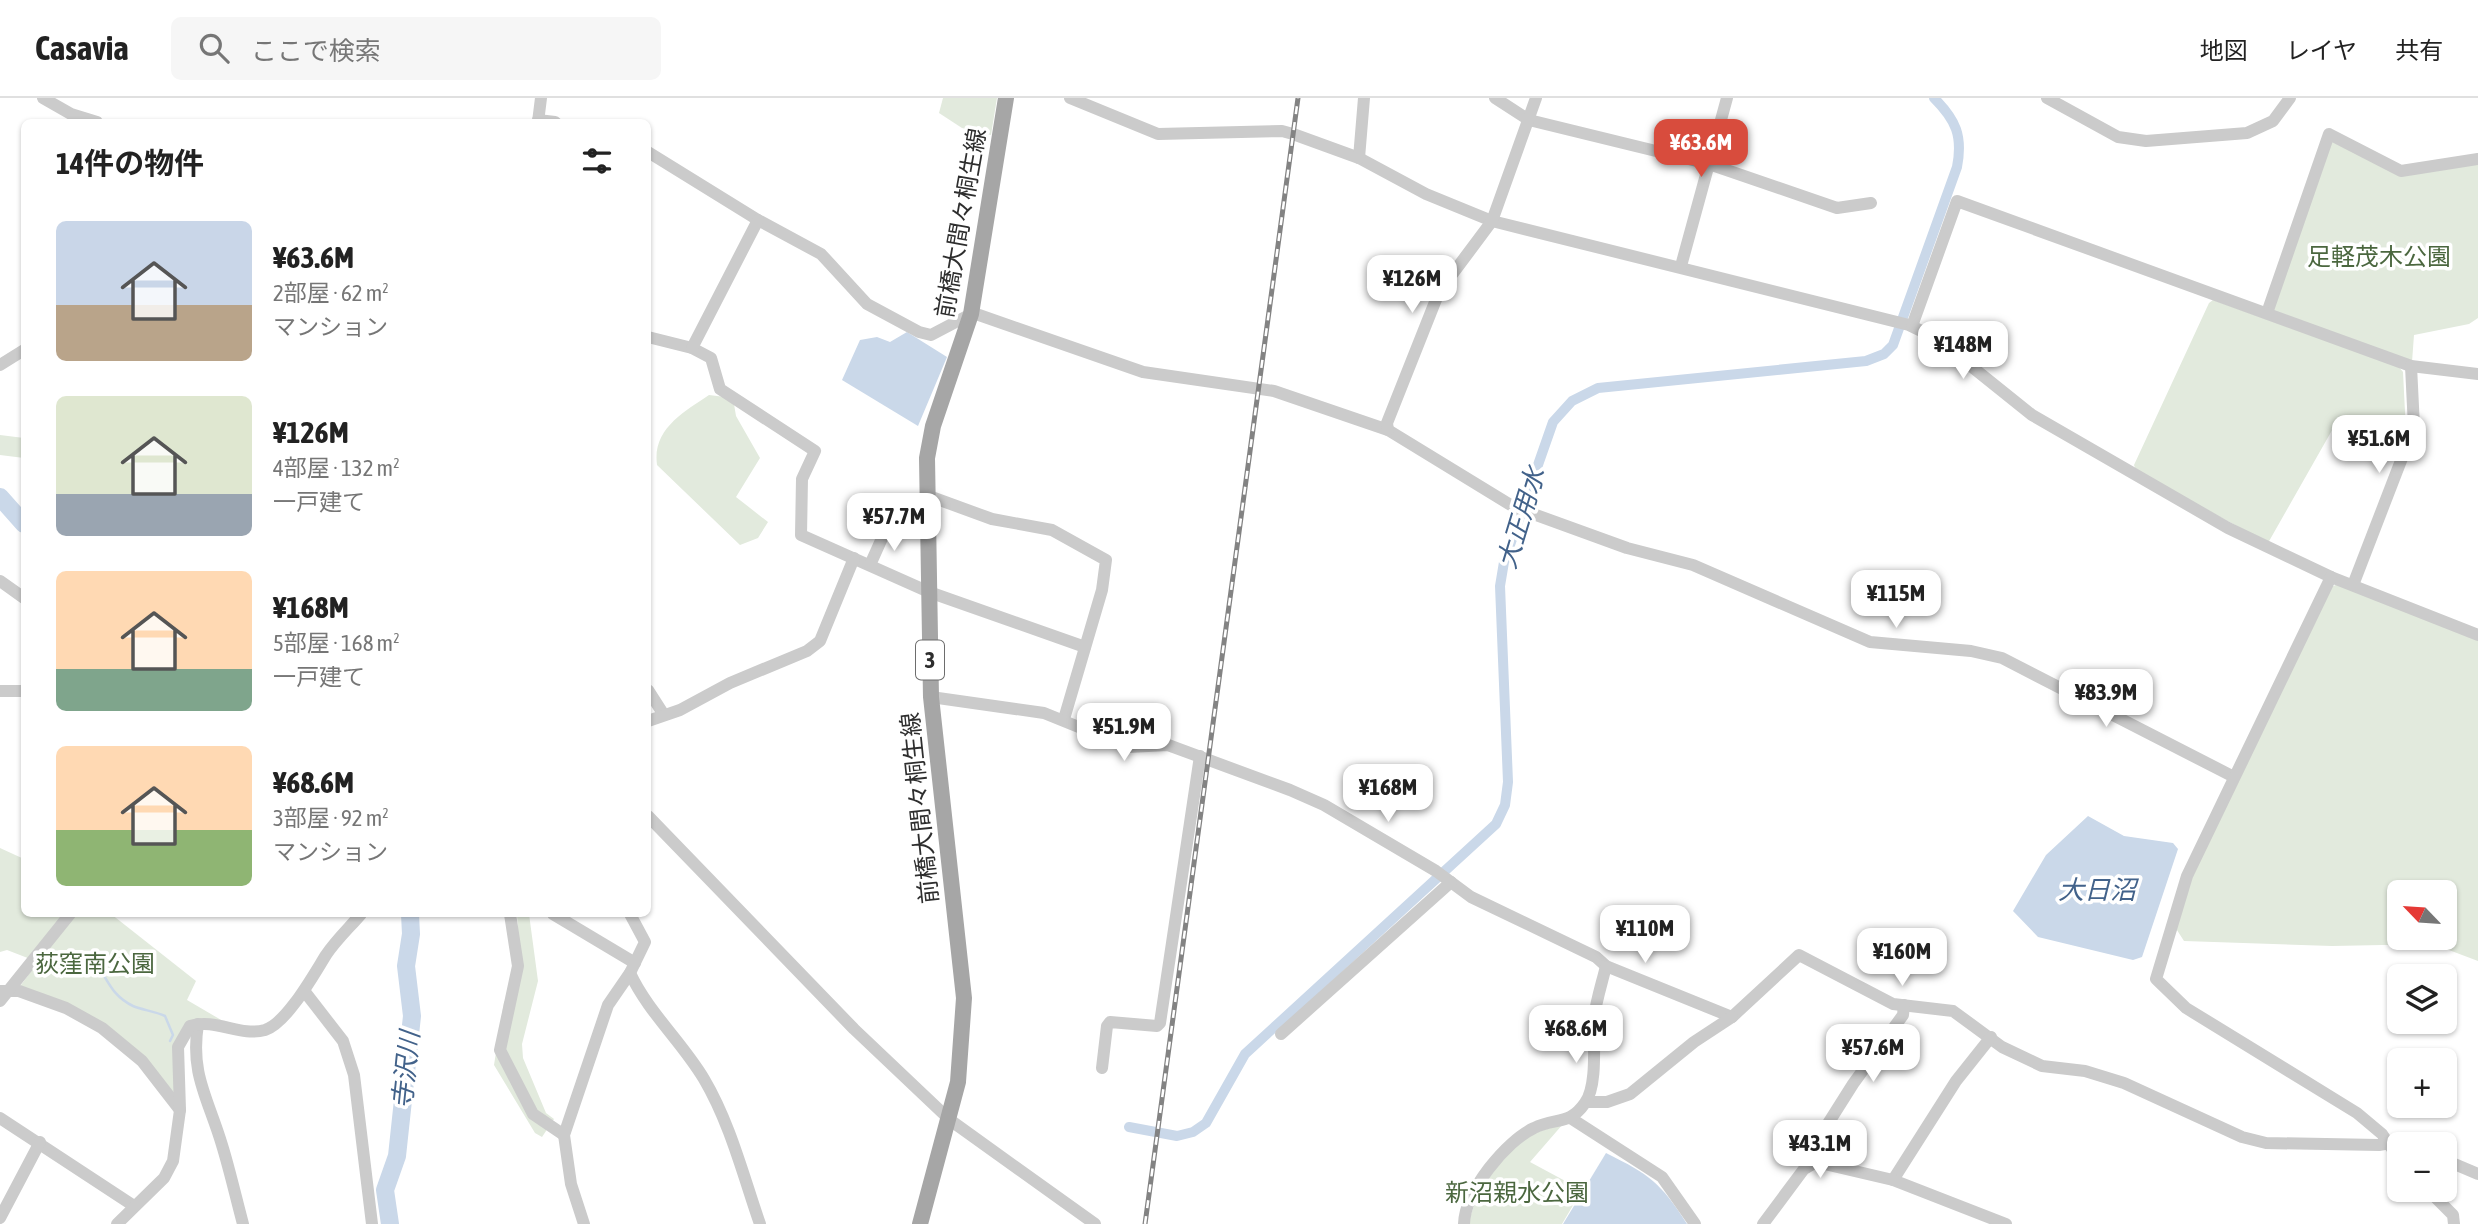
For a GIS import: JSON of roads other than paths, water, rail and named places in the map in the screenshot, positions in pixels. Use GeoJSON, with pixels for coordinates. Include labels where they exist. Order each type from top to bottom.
{"type":"FeatureCollection","features":[{"type":"Feature","properties":{"kind":"main road","name":"前橋大間々桐生線"},"geometry":{"type":"LineString","coordinates":[[920,1224],[958,1082],[964,998],[931,697],[927,458],[933,426],[971,314],[1006,98]]}},
{"type":"Feature","properties":{"kind":"street"},"geometry":{"type":"LineString","coordinates":[[43,98],[74,118]]}},
{"type":"Feature","properties":{"kind":"street"},"geometry":{"type":"LineString","coordinates":[[538,119],[541,98]]}},
{"type":"Feature","properties":{"kind":"street"},"geometry":{"type":"LineString","coordinates":[[1070,98],[1158,134],[1282,131],[1359,158],[1426,194],[1492,220],[1911,325],[1936,338],[2032,415],[2060,433],[2228,528],[2331,577],[2478,635]]}},
{"type":"Feature","properties":{"kind":"street"},"geometry":{"type":"LineString","coordinates":[[1359,158],[1364,98]]}},
{"type":"Feature","properties":{"kind":"street"},"geometry":{"type":"LineString","coordinates":[[1495,98],[1529,120],[1709,164],[1837,208],[1871,203]]}},
{"type":"Feature","properties":{"kind":"street"},"geometry":{"type":"LineString","coordinates":[[1388,430],[1387,423],[1439,292],[1492,220],[1536,98]]}},
{"type":"Feature","properties":{"kind":"street"},"geometry":{"type":"LineString","coordinates":[[1681,266],[1727,98]]}},
{"type":"Feature","properties":{"kind":"street"},"geometry":{"type":"LineString","coordinates":[[2047,98],[2118,136],[2146,141],[2247,133],[2273,121],[2290,98]]}},
{"type":"Feature","properties":{"kind":"street"},"geometry":{"type":"LineString","coordinates":[[2267,313],[2329,134],[2400,171],[2478,159]]}},
{"type":"Feature","properties":{"kind":"street"},"geometry":{"type":"LineString","coordinates":[[651,154],[758,220],[821,254],[867,304],[919,332],[932,335],[971,314],[1143,372],[1274,391],[1388,430],[1514,507],[1627,548],[1693,565],[1870,642],[1971,651],[2002,658],[2234,777]]}},
{"type":"Feature","properties":{"kind":"street"},"geometry":{"type":"LineString","coordinates":[[1911,325],[1957,201],[2411,366],[2478,374]]}},
{"type":"Feature","properties":{"kind":"street"},"geometry":{"type":"LineString","coordinates":[[692,348],[758,220]]}},
{"type":"Feature","properties":{"kind":"street"},"geometry":{"type":"LineString","coordinates":[[651,338],[692,348],[714,362],[720,389],[815,451],[802,479],[801,535],[929,592],[1085,647]]}},
{"type":"Feature","properties":{"kind":"street"},"geometry":{"type":"LineString","coordinates":[[0,365],[21,352]]}},
{"type":"Feature","properties":{"kind":"street"},"geometry":{"type":"LineString","coordinates":[[2353,585],[2414,427],[2411,366]]}},
{"type":"Feature","properties":{"kind":"street"},"geometry":{"type":"LineString","coordinates":[[926,495],[992,519],[1052,530],[1106,560],[1102,590],[1064,719]]}},
{"type":"Feature","properties":{"kind":"street"},"geometry":{"type":"LineString","coordinates":[[870,565],[887,527]]}},
{"type":"Feature","properties":{"kind":"street"},"geometry":{"type":"LineString","coordinates":[[651,720],[807,651],[820,641],[854,558]]}},
{"type":"Feature","properties":{"kind":"street"},"geometry":{"type":"LineString","coordinates":[[2331,577],[2187,876],[2156,979],[2186,1008],[2357,1114],[2387,1137]]}},
{"type":"Feature","properties":{"kind":"street"},"geometry":{"type":"LineString","coordinates":[[0,581],[21,596]]}},
{"type":"Feature","properties":{"kind":"street"},"geometry":{"type":"LineString","coordinates":[[0,691],[21,691]]}},
{"type":"Feature","properties":{"kind":"street"},"geometry":{"type":"LineString","coordinates":[[651,695],[664,715]]}},
{"type":"Feature","properties":{"kind":"street"},"geometry":{"type":"LineString","coordinates":[[931,697],[1064,719],[1128,747],[1161,744],[1306,796],[1436,871],[1471,897],[1596,957],[1606,966],[1732,1017]]}},
{"type":"Feature","properties":{"kind":"street"},"geometry":{"type":"LineString","coordinates":[[1102,1068],[1107,1026],[1111,1022],[1157,1026],[1160,1023],[1200,756]]}},
{"type":"Feature","properties":{"kind":"street"},"geometry":{"type":"LineString","coordinates":[[651,819],[854,1029],[950,1120],[1095,1224]]}},
{"type":"Feature","properties":{"kind":"street"},"geometry":{"type":"LineString","coordinates":[[1281,1034],[1449,881]]}},
{"type":"Feature","properties":{"kind":"street"},"geometry":{"type":"LineString","coordinates":[[2,995],[67,917]]}},
{"type":"Feature","properties":{"kind":"street"},"geometry":{"type":"LineString","coordinates":[[117,1224],[164,1178],[173,1161],[180,1110],[178,1047],[190,1026],[209,1022],[251,1031],[267,1030],[305,992],[327,953],[358,917]]}},
{"type":"Feature","properties":{"kind":"street"},"geometry":{"type":"LineString","coordinates":[[510,917],[518,966],[500,1050],[533,1114],[564,1135]]}},
{"type":"Feature","properties":{"kind":"street"},"geometry":{"type":"LineString","coordinates":[[557,917],[633,968],[638,990],[704,1078],[722,1114],[760,1224]]}},
{"type":"Feature","properties":{"kind":"street"},"geometry":{"type":"LineString","coordinates":[[584,1224],[571,1184],[564,1135],[608,1005],[633,968],[645,942],[632,917]]}},
{"type":"Feature","properties":{"kind":"street"},"geometry":{"type":"LineString","coordinates":[[1587,1102],[1607,1102],[1630,1094],[1694,1042],[1732,1017],[1799,955],[1893,1004],[1953,1011],[2002,1047],[2042,1066],[2085,1071],[2124,1083],[2242,1137],[2266,1143],[2387,1144]]}},
{"type":"Feature","properties":{"kind":"street"},"geometry":{"type":"LineString","coordinates":[[1464,1224],[1476,1185],[1520,1135],[1539,1125],[1572,1119],[1587,1102],[1594,1058],[1594,1016],[1606,966]]}},
{"type":"Feature","properties":{"kind":"street"},"geometry":{"type":"LineString","coordinates":[[2,995],[19,991],[66,1008],[102,1028],[142,1061],[180,1110]]}},
{"type":"Feature","properties":{"kind":"street"},"geometry":{"type":"LineString","coordinates":[[305,992],[343,1041],[354,1075],[372,1224]]}},
{"type":"Feature","properties":{"kind":"street"},"geometry":{"type":"LineString","coordinates":[[1816,1162],[1817,1141],[1853,1084],[1903,1015],[1904,1005]]}},
{"type":"Feature","properties":{"kind":"street"},"geometry":{"type":"LineString","coordinates":[[198,1024],[193,1050],[196,1071],[222,1144],[243,1224]]}},
{"type":"Feature","properties":{"kind":"street"},"geometry":{"type":"LineString","coordinates":[[1893,1180],[1956,1081],[1991,1037]]}},
{"type":"Feature","properties":{"kind":"street"},"geometry":{"type":"LineString","coordinates":[[0,1118],[134,1206]]}},
{"type":"Feature","properties":{"kind":"street"},"geometry":{"type":"LineString","coordinates":[[1572,1119],[1662,1177],[1695,1224]]}},
{"type":"Feature","properties":{"kind":"street"},"geometry":{"type":"LineString","coordinates":[[0,1218],[40,1142]]}},
{"type":"Feature","properties":{"kind":"street"},"geometry":{"type":"LineString","coordinates":[[1763,1224],[1804,1169],[1816,1162],[1893,1180],[2006,1224]]}},
{"type":"Feature","properties":{"kind":"street"},"geometry":{"type":"LineString","coordinates":[[2457,1165],[2478,1174]]}},
{"type":"Feature","properties":{"kind":"street"},"geometry":{"type":"LineString","coordinates":[[2439,1202],[2453,1215],[2454,1224]]}},
{"type":"Feature","properties":{"kind":"water"},"geometry":{"type":"Polygon","coordinates":[[[907,332],[947,357],[918,426],[842,380],[860,340],[877,337],[890,342],[907,332]]]}},
{"type":"Feature","properties":{"kind":"water","name":"大日沼"},"geometry":{"type":"Polygon","coordinates":[[[2088,816],[2124,836],[2173,843],[2178,849],[2142,957],[2133,960],[2038,937],[2013,911],[2046,855],[2088,816]]]}},
{"type":"Feature","properties":{"kind":"water"},"geometry":{"type":"Polygon","coordinates":[[[1606,1153],[1653,1181],[1687,1224],[1563,1224],[1606,1153]]]}},
{"type":"Feature","properties":{"kind":"waterway","name":"大正用水"},"geometry":{"type":"LineString","coordinates":[[1129,1127],[1177,1136],[1193,1132],[1206,1123],[1245,1054],[1496,824],[1505,805],[1508,782],[1500,586],[1504,562],[1553,422],[1572,401],[1598,388],[1866,361],[1884,354],[1893,345],[1959,156],[1958,137],[1953,121],[1934,98]]}},
{"type":"Feature","properties":{"kind":"waterway","name":"寺沢川"},"geometry":{"type":"LineString","coordinates":[[0,497],[21,521]]}},
{"type":"Feature","properties":{"kind":"waterway","name":"寺沢川"},"geometry":{"type":"LineString","coordinates":[[390,1224],[385,1190],[397,1156],[412,1016],[406,966],[411,934],[410,917]]}},
{"type":"Feature","properties":{"kind":"waterway"},"geometry":{"type":"LineString","coordinates":[[52,970],[86,962],[95,965],[121,998],[133,1006],[165,1016],[173,1035],[170,1041]]}},
{"type":"Feature","properties":{"kind":"railway"},"geometry":{"type":"LineString","coordinates":[[1145,1224],[1298,98]]}},
{"type":"Feature","properties":{"kind":"park label","name":"足軽茂木公園"},"geometry":{"type":"Point","coordinates":[2379,257]}},
{"type":"Feature","properties":{"kind":"park label","name":"荻窪南公園"},"geometry":{"type":"Point","coordinates":[95,964]}},
{"type":"Feature","properties":{"kind":"park label","name":"新沼親水公園"},"geometry":{"type":"Point","coordinates":[1517,1193]}}]}
